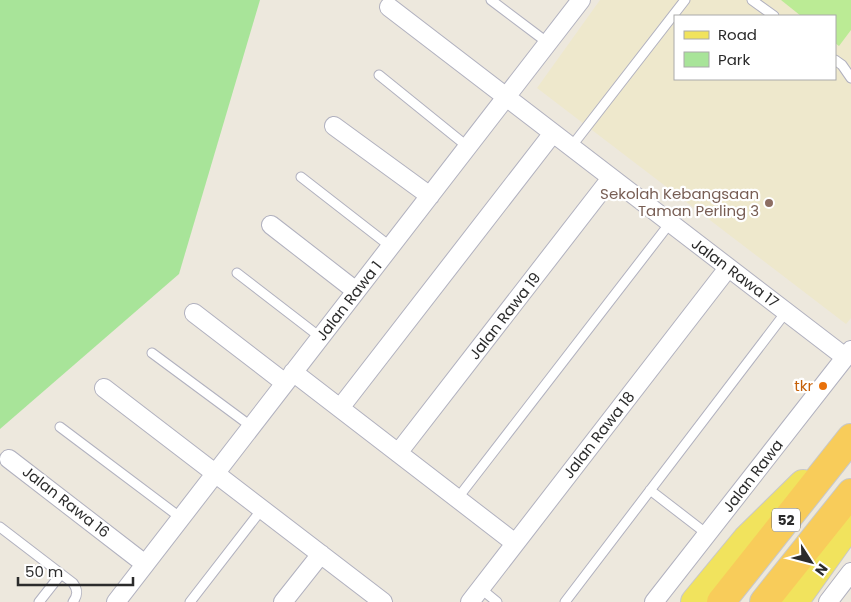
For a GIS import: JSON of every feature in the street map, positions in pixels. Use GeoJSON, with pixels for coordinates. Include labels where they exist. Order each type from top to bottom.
{"type":"FeatureCollection","features":[{"type":"Feature","properties":{"kind":"highway","name":"52"},"geometry":{"type":"LineString","coordinates":[[721,602],[851,437]]}},
{"type":"Feature","properties":{"kind":"highway","name":"52"},"geometry":{"type":"LineString","coordinates":[[764,602],[851,493]]}},
{"type":"Feature","properties":{"kind":"main road"},"geometry":{"type":"LineString","coordinates":[[695,602],[747,539],[851,437]]}},
{"type":"Feature","properties":{"kind":"main road"},"geometry":{"type":"LineString","coordinates":[[794,602],[851,522]]}},
{"type":"Feature","properties":{"kind":"street","name":"Jalan Rawa 1"},"geometry":{"type":"LineString","coordinates":[[116,602],[581,0]]}},
{"type":"Feature","properties":{"kind":"street","name":"Jalan Rawa 17"},"geometry":{"type":"LineString","coordinates":[[389,7],[786,312],[848,353]]}},
{"type":"Feature","properties":{"kind":"street"},"geometry":{"type":"LineString","coordinates":[[334,126],[430,196]]}},
{"type":"Feature","properties":{"kind":"street"},"geometry":{"type":"LineString","coordinates":[[340,408],[553,133]]}},
{"type":"Feature","properties":{"kind":"street","name":"Jalan Rawa 19"},"geometry":{"type":"LineString","coordinates":[[398,453],[611,178]]}},
{"type":"Feature","properties":{"kind":"street"},"geometry":{"type":"LineString","coordinates":[[270,225],[356,292]]}},
{"type":"Feature","properties":{"kind":"street","name":"Jalan Rawa 18"},"geometry":{"type":"LineString","coordinates":[[475,595],[728,268]]}},
{"type":"Feature","properties":{"kind":"street"},"geometry":{"type":"LineString","coordinates":[[194,313],[289,378],[340,408],[515,543]]}},
{"type":"Feature","properties":{"kind":"street","name":"Jalan Rawa"},"geometry":{"type":"LineString","coordinates":[[654,602],[848,353]]}},
{"type":"Feature","properties":{"kind":"street"},"geometry":{"type":"LineString","coordinates":[[104,388],[381,601]]}},
{"type":"Feature","properties":{"kind":"street","name":"Jalan Rawa 16"},"geometry":{"type":"LineString","coordinates":[[9,459],[146,564]]}},
{"type":"Feature","properties":{"kind":"street"},"geometry":{"type":"LineString","coordinates":[[283,602],[321,554]]}},
{"type":"Feature","properties":{"kind":"street"},"geometry":{"type":"LineString","coordinates":[[828,602],[851,572]]}},
{"type":"Feature","properties":{"kind":"lane"},"geometry":{"type":"LineString","coordinates":[[491,0],[548,43]]}},
{"type":"Feature","properties":{"kind":"lane"},"geometry":{"type":"LineString","coordinates":[[570,147],[685,0]]}},
{"type":"Feature","properties":{"kind":"lane"},"geometry":{"type":"LineString","coordinates":[[752,0],[773,15]]}},
{"type":"Feature","properties":{"kind":"lane"},"geometry":{"type":"LineString","coordinates":[[836,61],[851,77]]}},
{"type":"Feature","properties":{"kind":"lane"},"geometry":{"type":"LineString","coordinates":[[379,75],[468,147]]}},
{"type":"Feature","properties":{"kind":"lane"},"geometry":{"type":"LineString","coordinates":[[301,177],[391,247]]}},
{"type":"Feature","properties":{"kind":"lane"},"geometry":{"type":"LineString","coordinates":[[457,498],[670,223]]}},
{"type":"Feature","properties":{"kind":"lane"},"geometry":{"type":"LineString","coordinates":[[237,273],[320,337]]}},
{"type":"Feature","properties":{"kind":"lane"},"geometry":{"type":"LineString","coordinates":[[565,602],[786,312]]}},
{"type":"Feature","properties":{"kind":"lane"},"geometry":{"type":"LineString","coordinates":[[152,353],[252,426]]}},
{"type":"Feature","properties":{"kind":"lane"},"geometry":{"type":"LineString","coordinates":[[60,427],[181,518]]}},
{"type":"Feature","properties":{"kind":"lane"},"geometry":{"type":"LineString","coordinates":[[650,490],[707,534]]}},
{"type":"Feature","properties":{"kind":"lane"},"geometry":{"type":"LineString","coordinates":[[190,602],[262,509]]}},
{"type":"Feature","properties":{"kind":"lane"},"geometry":{"type":"LineString","coordinates":[[0,528],[76,587],[77,595],[73,602]]}},
{"type":"Feature","properties":{"kind":"lane"},"geometry":{"type":"LineString","coordinates":[[39,602],[61,574]]}},
{"type":"Feature","properties":{"kind":"lane"},"geometry":{"type":"LineString","coordinates":[[475,595],[498,602]]}},
{"type":"Feature","properties":{"kind":"shaded area","name":"Sekolah Kebangsaan Taman Perling 3"},"geometry":{"type":"Polygon","coordinates":[[[600,0],[851,0],[851,318],[846,324],[537,88],[600,0]]]}},
{"type":"Feature","properties":{"kind":"green space"},"geometry":{"type":"Polygon","coordinates":[[[0,0],[260,0],[179,274],[0,429],[0,0]]]}},
{"type":"Feature","properties":{"kind":"green space"},"geometry":{"type":"Polygon","coordinates":[[[781,0],[851,0],[851,30],[839,46],[836,44],[836,15],[800,15],[781,0]]]}},
{"type":"Feature","properties":{"kind":"place","name":"Sekolah Kebangsaan Taman Perling 3"},"geometry":{"type":"Point","coordinates":[769,203]}},
{"type":"Feature","properties":{"kind":"place","name":"tkr"},"geometry":{"type":"Point","coordinates":[823,386]}}]}
